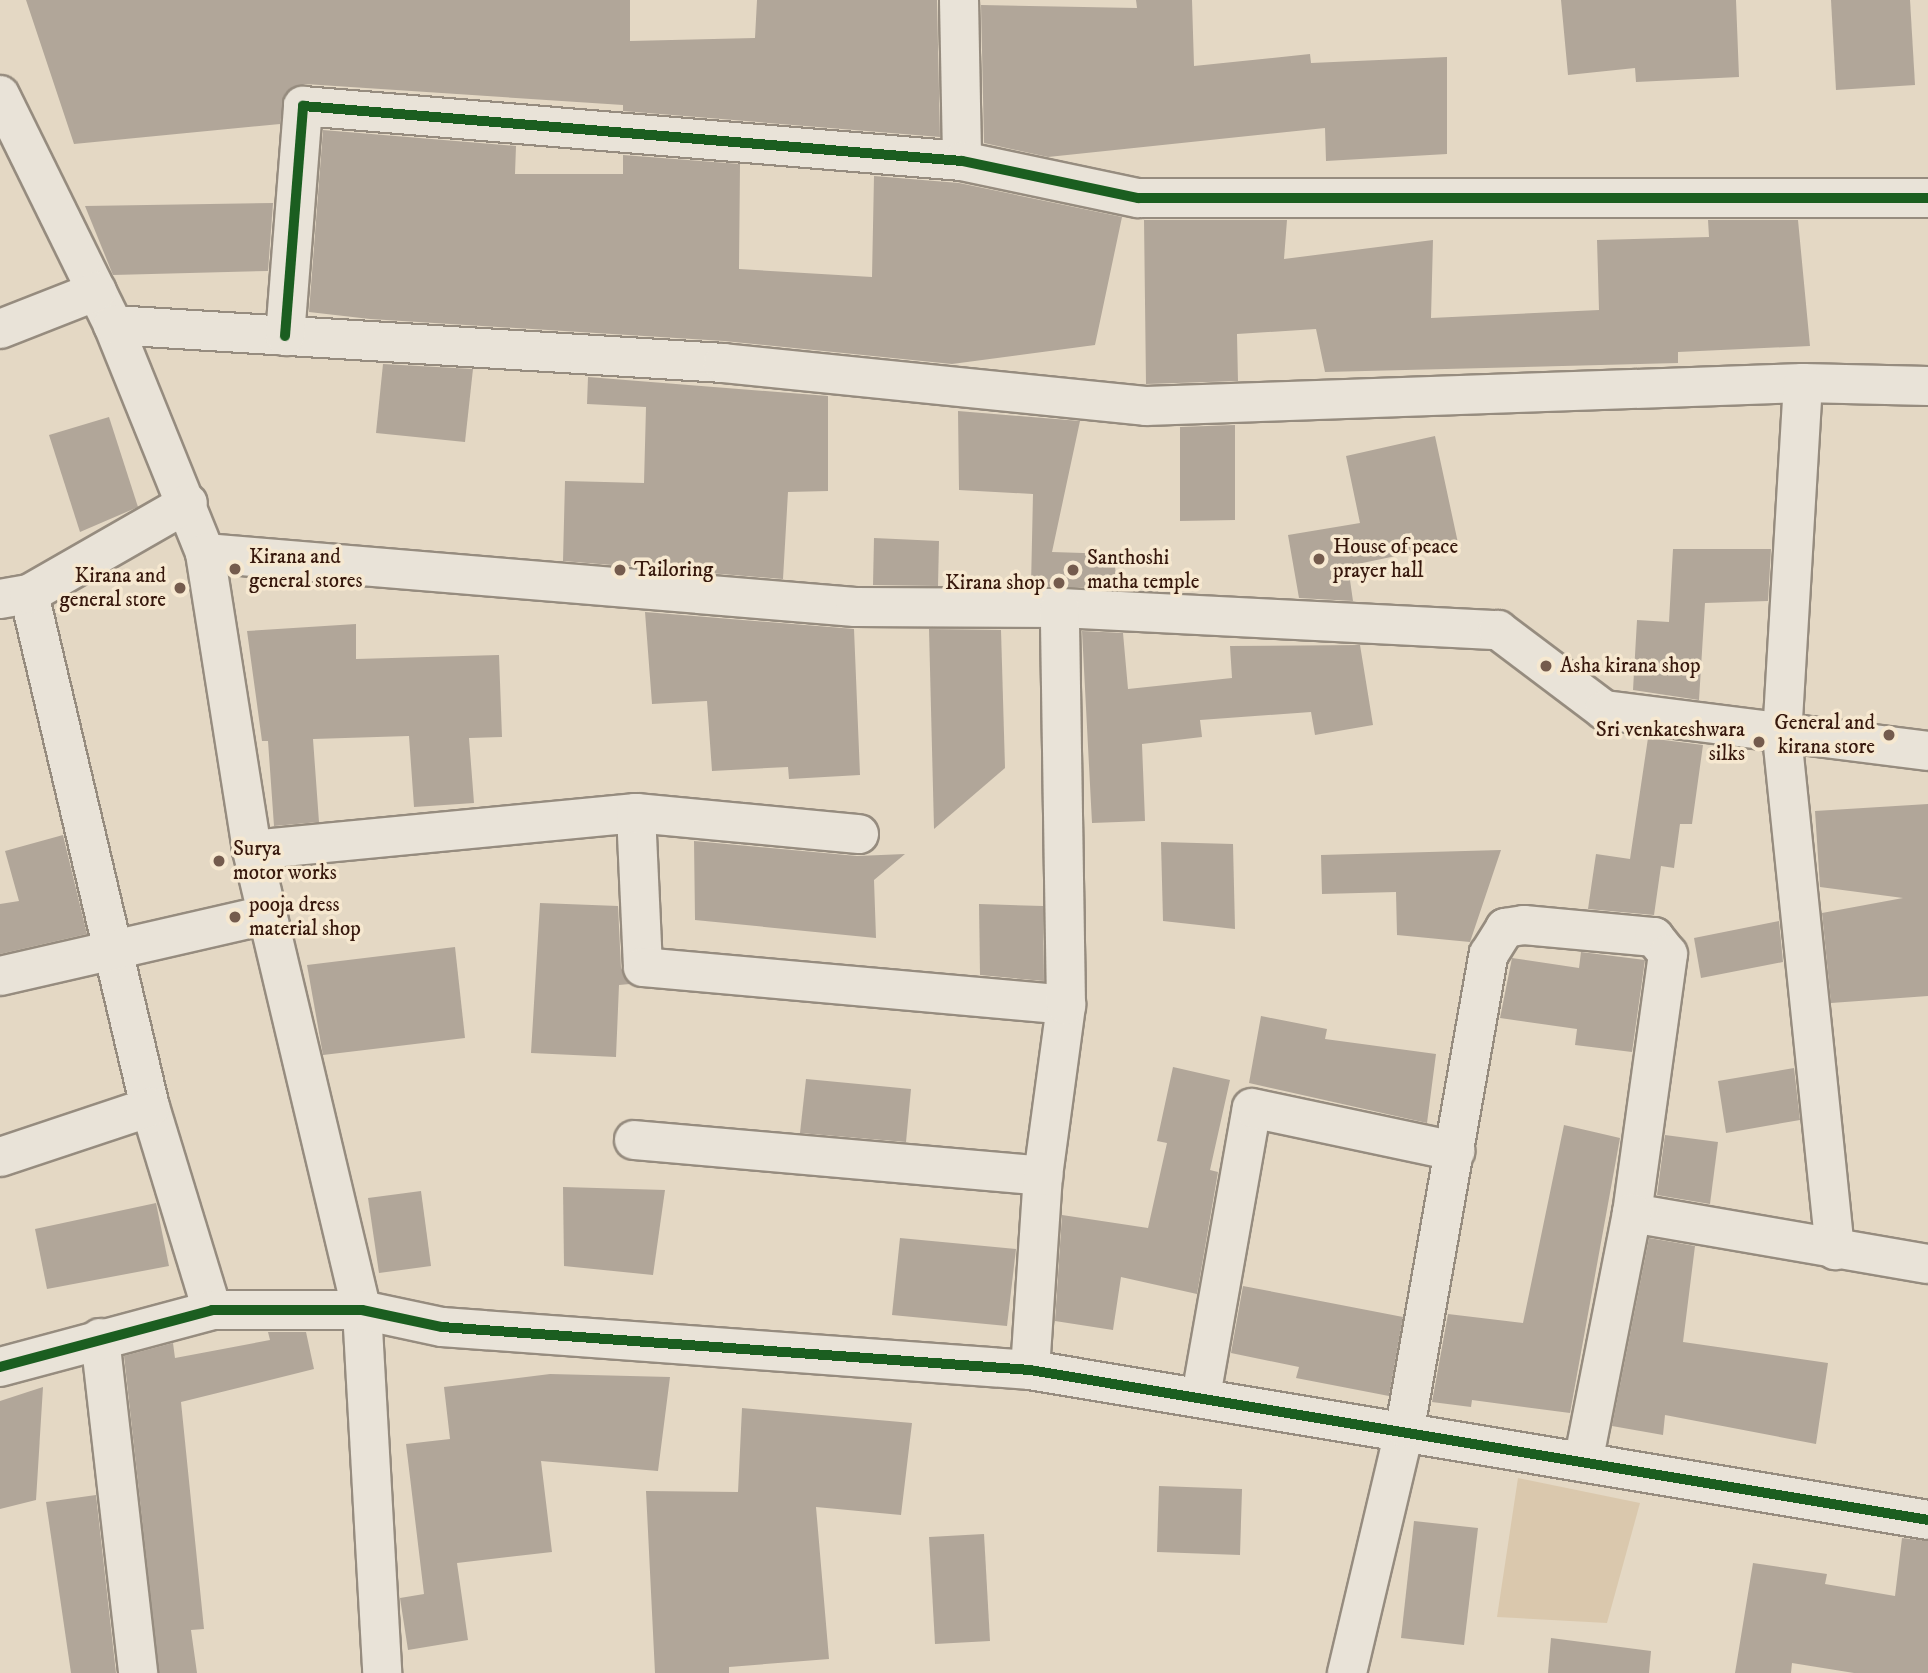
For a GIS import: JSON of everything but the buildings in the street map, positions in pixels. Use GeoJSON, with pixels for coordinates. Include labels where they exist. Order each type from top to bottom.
{"type":"FeatureCollection","features":[{"type":"Feature","properties":{"kind":"street"},"geometry":{"type":"LineString","coordinates":[[959,0],[962,161]]}},
{"type":"Feature","properties":{"kind":"street"},"geometry":{"type":"LineString","coordinates":[[0,95],[105,308],[187,503],[205,553],[251,850],[362,1310],[382,1673]]}},
{"type":"Feature","properties":{"kind":"street"},"geometry":{"type":"LineString","coordinates":[[285,336],[303,106],[962,161],[1138,198],[1928,198]]}},
{"type":"Feature","properties":{"kind":"street"},"geometry":{"type":"LineString","coordinates":[[0,329],[105,308],[285,336],[723,363],[1146,406],[1803,383],[1928,386]]}},
{"type":"Feature","properties":{"kind":"street"},"geometry":{"type":"LineString","coordinates":[[1803,383],[1782,736],[1835,1250]]}},
{"type":"Feature","properties":{"kind":"street"},"geometry":{"type":"LineString","coordinates":[[187,503],[15,596],[114,951],[150,1107],[212,1310]]}},
{"type":"Feature","properties":{"kind":"street"},"geometry":{"type":"LineString","coordinates":[[205,553],[855,607],[1060,608],[1498,630],[1604,710],[1782,736],[1928,751]]}},
{"type":"Feature","properties":{"kind":"street"},"geometry":{"type":"LineString","coordinates":[[1030,1370],[1043,1175],[1066,1005],[1060,608]]}},
{"type":"Feature","properties":{"kind":"street"},"geometry":{"type":"LineString","coordinates":[[251,850],[636,813],[859,834]]}},
{"type":"Feature","properties":{"kind":"street"},"geometry":{"type":"LineString","coordinates":[[636,813],[643,967],[1066,1005]]}},
{"type":"Feature","properties":{"kind":"street"},"geometry":{"type":"LineString","coordinates":[[0,976],[267,915]]}},
{"type":"Feature","properties":{"kind":"street"},"geometry":{"type":"LineString","coordinates":[[1347,1673],[1405,1428],[1494,938],[1524,925],[1654,937],[1668,954],[1632,1213],[1583,1462]]}},
{"type":"Feature","properties":{"kind":"street"},"geometry":{"type":"LineString","coordinates":[[0,1157],[150,1107]]}},
{"type":"Feature","properties":{"kind":"street"},"geometry":{"type":"LineString","coordinates":[[1201,1396],[1252,1108],[1455,1151]]}},
{"type":"Feature","properties":{"kind":"street"},"geometry":{"type":"LineString","coordinates":[[634,1140],[1043,1175]]}},
{"type":"Feature","properties":{"kind":"street"},"geometry":{"type":"LineString","coordinates":[[1632,1213],[1928,1264]]}},
{"type":"Feature","properties":{"kind":"street"},"geometry":{"type":"LineString","coordinates":[[0,1367],[212,1310],[362,1310],[442,1327],[1030,1370],[1405,1428],[1583,1462],[1928,1520]]}},
{"type":"Feature","properties":{"kind":"street"},"geometry":{"type":"LineString","coordinates":[[100,1338],[138,1673]]}},
{"type":"Feature","properties":{"kind":"shaded area"},"geometry":{"type":"Polygon","coordinates":[[[1518,1478],[1640,1503],[1607,1623],[1497,1617],[1518,1478]]]}},
{"type":"Feature","properties":{"kind":"cycle path"},"geometry":{"type":"LineString","coordinates":[[285,336],[303,106],[962,161],[1138,198],[1928,198]]}},
{"type":"Feature","properties":{"kind":"cycle path"},"geometry":{"type":"LineString","coordinates":[[0,1367],[212,1310],[362,1310],[442,1327],[1030,1370],[1928,1520]]}},
{"type":"Feature","properties":{"kind":"place","name":"House of peace prayer hall"},"geometry":{"type":"Point","coordinates":[1319,559]}},
{"type":"Feature","properties":{"kind":"place","name":"Kirana and general stores"},"geometry":{"type":"Point","coordinates":[235,569]}},
{"type":"Feature","properties":{"kind":"place","name":"Tailoring"},"geometry":{"type":"Point","coordinates":[620,570]}},
{"type":"Feature","properties":{"kind":"place","name":"Santhoshi matha temple"},"geometry":{"type":"Point","coordinates":[1073,570]}},
{"type":"Feature","properties":{"kind":"place","name":"Kirana shop"},"geometry":{"type":"Point","coordinates":[1059,583]}},
{"type":"Feature","properties":{"kind":"place","name":"Kirana and general store"},"geometry":{"type":"Point","coordinates":[180,588]}},
{"type":"Feature","properties":{"kind":"place","name":"Asha kirana shop"},"geometry":{"type":"Point","coordinates":[1546,666]}},
{"type":"Feature","properties":{"kind":"place","name":"General and kirana store"},"geometry":{"type":"Point","coordinates":[1889,735]}},
{"type":"Feature","properties":{"kind":"place","name":"Sri venkateshwara silks"},"geometry":{"type":"Point","coordinates":[1759,742]}},
{"type":"Feature","properties":{"kind":"place","name":"Surya motor works"},"geometry":{"type":"Point","coordinates":[219,861]}},
{"type":"Feature","properties":{"kind":"place","name":"pooja dress material shop"},"geometry":{"type":"Point","coordinates":[235,917]}}]}
